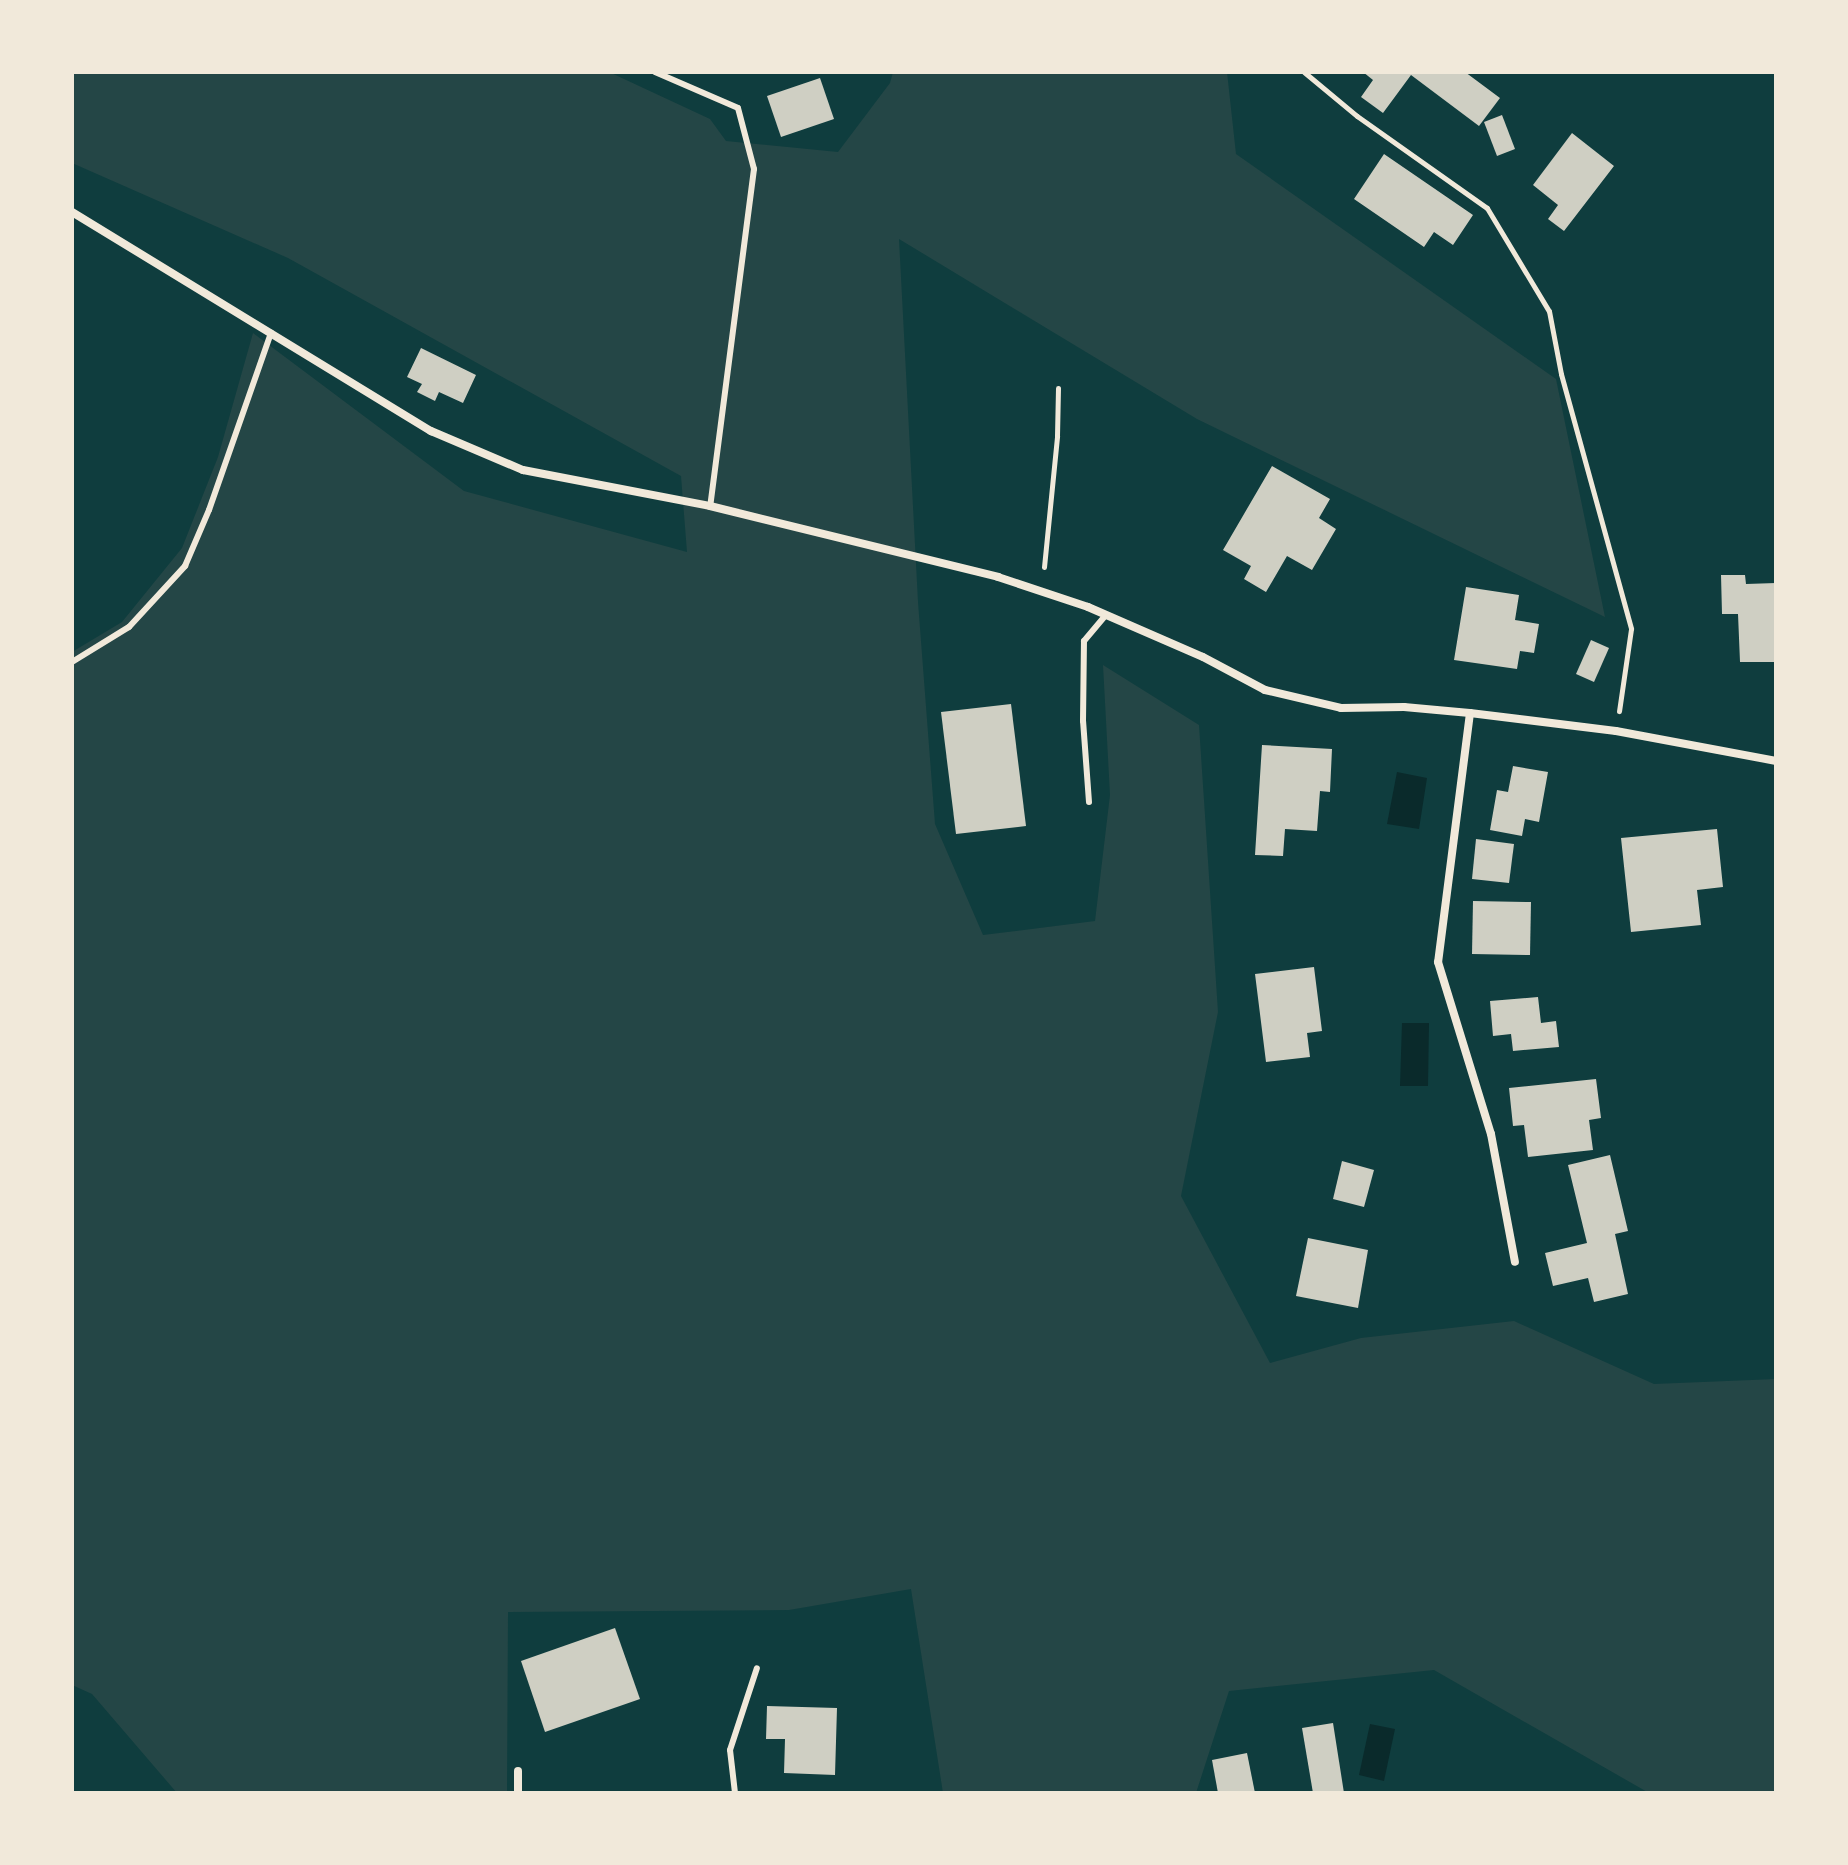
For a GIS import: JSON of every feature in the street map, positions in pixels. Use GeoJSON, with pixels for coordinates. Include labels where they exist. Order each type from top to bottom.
{"type":"FeatureCollection","features":[{"type":"Feature","properties":{"kind":"street"},"geometry":{"type":"LineString","coordinates":[[72,212],[431,431],[523,470],[710,506],[998,577],[1106,615],[1203,657],[1265,690],[1341,708],[1404,707],[1470,713],[1616,731],[1776,761]]}},
{"type":"Feature","properties":{"kind":"street"},"geometry":{"type":"LineString","coordinates":[[1470,713],[1438,962],[1491,1134],[1515,1262]]}},
{"type":"Feature","properties":{"kind":"street"},"geometry":{"type":"LineString","coordinates":[[518,1771],[518,1793]]}},
{"type":"Feature","properties":{"kind":"lane"},"geometry":{"type":"LineString","coordinates":[[655,72],[738,108],[754,169],[710,506]]}},
{"type":"Feature","properties":{"kind":"lane"},"geometry":{"type":"LineString","coordinates":[[72,662],[129,627],[185,566],[209,510],[271,333]]}},
{"type":"Feature","properties":{"kind":"lane"},"geometry":{"type":"LineString","coordinates":[[1089,802],[1083,721],[1084,641],[1106,615]]}},
{"type":"Feature","properties":{"kind":"lane"},"geometry":{"type":"LineString","coordinates":[[735,1793],[730,1750],[757,1668]]}},
{"type":"Feature","properties":{"kind":"path"},"geometry":{"type":"LineString","coordinates":[[1304,72],[1357,116],[1487,208],[1549,311],[1561,374],[1631,629],[1616,731]]}},
{"type":"Feature","properties":{"kind":"path"},"geometry":{"type":"LineString","coordinates":[[1042,592],[1057,436],[1058,388]]}},
{"type":"Feature","properties":{"kind":"shaded area"},"geometry":{"type":"Polygon","coordinates":[[[72,72],[609,72],[710,119],[726,141],[838,152],[890,83],[893,72],[1227,72],[1236,154],[1556,379],[1605,617],[1197,419],[899,239],[918,602],[935,824],[983,935],[1095,921],[1110,795],[1103,665],[1199,725],[1218,1012],[1181,1196],[1270,1363],[1361,1338],[1514,1321],[1654,1384],[1776,1379],[1776,1793],[1649,1793],[1434,1670],[1229,1691],[1196,1793],[943,1793],[911,1589],[789,1610],[508,1612],[507,1793],[177,1793],[92,1694],[72,1685],[72,652],[122,622],[182,548],[218,457],[253,333],[464,491],[687,552],[681,476],[288,258],[72,163],[72,72]]]}},
{"type":"Feature","properties":{"kind":"shaded area"},"geometry":{"type":"Polygon","coordinates":[[[1397,772],[1427,778],[1419,829],[1387,824],[1397,772]]]}},
{"type":"Feature","properties":{"kind":"shaded area"},"geometry":{"type":"Polygon","coordinates":[[[1402,1023],[1429,1023],[1428,1086],[1400,1086],[1402,1023]]]}},
{"type":"Feature","properties":{"kind":"shaded area"},"geometry":{"type":"Polygon","coordinates":[[[1370,1724],[1395,1729],[1384,1781],[1359,1775],[1370,1724]]]}},
{"type":"Feature","properties":{"kind":"building"},"geometry":{"type":"Polygon","coordinates":[[[1363,72],[1465,72],[1500,98],[1479,126],[1411,75],[1383,113],[1361,97],[1373,80],[1363,72]]]}},
{"type":"Feature","properties":{"kind":"building"},"geometry":{"type":"Polygon","coordinates":[[[820,78],[834,119],[781,137],[767,96],[820,78]]]}},
{"type":"Feature","properties":{"kind":"building"},"geometry":{"type":"Polygon","coordinates":[[[1502,115],[1515,149],[1497,156],[1484,122],[1502,115]]]}},
{"type":"Feature","properties":{"kind":"building"},"geometry":{"type":"Polygon","coordinates":[[[1572,133],[1614,166],[1564,231],[1548,219],[1558,205],[1533,185],[1572,133]]]}},
{"type":"Feature","properties":{"kind":"building"},"geometry":{"type":"Polygon","coordinates":[[[1384,154],[1473,215],[1453,245],[1434,232],[1424,247],[1354,199],[1384,154]]]}},
{"type":"Feature","properties":{"kind":"building"},"geometry":{"type":"Polygon","coordinates":[[[421,348],[476,375],[463,403],[439,392],[435,401],[417,392],[422,384],[407,377],[421,348]]]}},
{"type":"Feature","properties":{"kind":"building"},"geometry":{"type":"Polygon","coordinates":[[[1272,466],[1330,499],[1319,518],[1336,529],[1312,570],[1287,556],[1266,592],[1244,579],[1251,566],[1223,550],[1272,466]]]}},
{"type":"Feature","properties":{"kind":"building"},"geometry":{"type":"Polygon","coordinates":[[[1721,575],[1745,575],[1746,584],[1776,583],[1776,662],[1740,662],[1738,614],[1722,614],[1721,575]]]}},
{"type":"Feature","properties":{"kind":"building"},"geometry":{"type":"Polygon","coordinates":[[[1466,587],[1519,595],[1515,620],[1539,624],[1534,653],[1520,651],[1517,669],[1454,660],[1466,587]]]}},
{"type":"Feature","properties":{"kind":"building"},"geometry":{"type":"Polygon","coordinates":[[[1591,640],[1609,648],[1594,682],[1576,674],[1591,640]]]}},
{"type":"Feature","properties":{"kind":"building"},"geometry":{"type":"Polygon","coordinates":[[[1011,704],[1026,826],[956,834],[941,712],[1011,704]]]}},
{"type":"Feature","properties":{"kind":"building"},"geometry":{"type":"Polygon","coordinates":[[[1262,745],[1332,749],[1330,792],[1320,791],[1317,831],[1285,829],[1283,856],[1255,855],[1262,745]]]}},
{"type":"Feature","properties":{"kind":"building"},"geometry":{"type":"Polygon","coordinates":[[[1513,766],[1548,772],[1539,822],[1525,819],[1522,836],[1490,830],[1497,790],[1508,792],[1513,766]]]}},
{"type":"Feature","properties":{"kind":"building"},"geometry":{"type":"Polygon","coordinates":[[[1717,829],[1723,887],[1697,890],[1701,925],[1631,932],[1621,838],[1717,829]]]}},
{"type":"Feature","properties":{"kind":"building"},"geometry":{"type":"Polygon","coordinates":[[[1476,839],[1514,844],[1509,883],[1472,879],[1476,839]]]}},
{"type":"Feature","properties":{"kind":"building"},"geometry":{"type":"Polygon","coordinates":[[[1473,901],[1531,902],[1530,955],[1472,954],[1473,901]]]}},
{"type":"Feature","properties":{"kind":"building"},"geometry":{"type":"Polygon","coordinates":[[[1314,967],[1322,1031],[1307,1033],[1310,1057],[1266,1062],[1255,974],[1314,967]]]}},
{"type":"Feature","properties":{"kind":"building"},"geometry":{"type":"Polygon","coordinates":[[[1538,997],[1541,1023],[1556,1021],[1559,1047],[1513,1051],[1511,1034],[1493,1036],[1490,1001],[1538,997]]]}},
{"type":"Feature","properties":{"kind":"building"},"geometry":{"type":"Polygon","coordinates":[[[1596,1079],[1601,1118],[1589,1120],[1593,1150],[1528,1157],[1524,1125],[1513,1126],[1509,1088],[1596,1079]]]}},
{"type":"Feature","properties":{"kind":"building"},"geometry":{"type":"Polygon","coordinates":[[[1610,1155],[1628,1231],[1615,1234],[1628,1294],[1594,1302],[1588,1278],[1553,1286],[1545,1253],[1587,1243],[1568,1165],[1610,1155]]]}},
{"type":"Feature","properties":{"kind":"building"},"geometry":{"type":"Polygon","coordinates":[[[1342,1161],[1374,1170],[1364,1207],[1333,1199],[1342,1161]]]}},
{"type":"Feature","properties":{"kind":"building"},"geometry":{"type":"Polygon","coordinates":[[[1308,1238],[1368,1250],[1358,1308],[1296,1296],[1308,1238]]]}},
{"type":"Feature","properties":{"kind":"building"},"geometry":{"type":"Polygon","coordinates":[[[615,1628],[640,1699],[545,1732],[521,1661],[615,1628]]]}},
{"type":"Feature","properties":{"kind":"building"},"geometry":{"type":"Polygon","coordinates":[[[767,1706],[837,1708],[835,1775],[784,1773],[785,1739],[766,1739],[767,1706]]]}},
{"type":"Feature","properties":{"kind":"building"},"geometry":{"type":"Polygon","coordinates":[[[1333,1723],[1344,1793],[1313,1793],[1302,1728],[1333,1723]]]}},
{"type":"Feature","properties":{"kind":"building"},"geometry":{"type":"Polygon","coordinates":[[[1247,1753],[1255,1793],[1218,1793],[1212,1760],[1247,1753]]]}}]}
